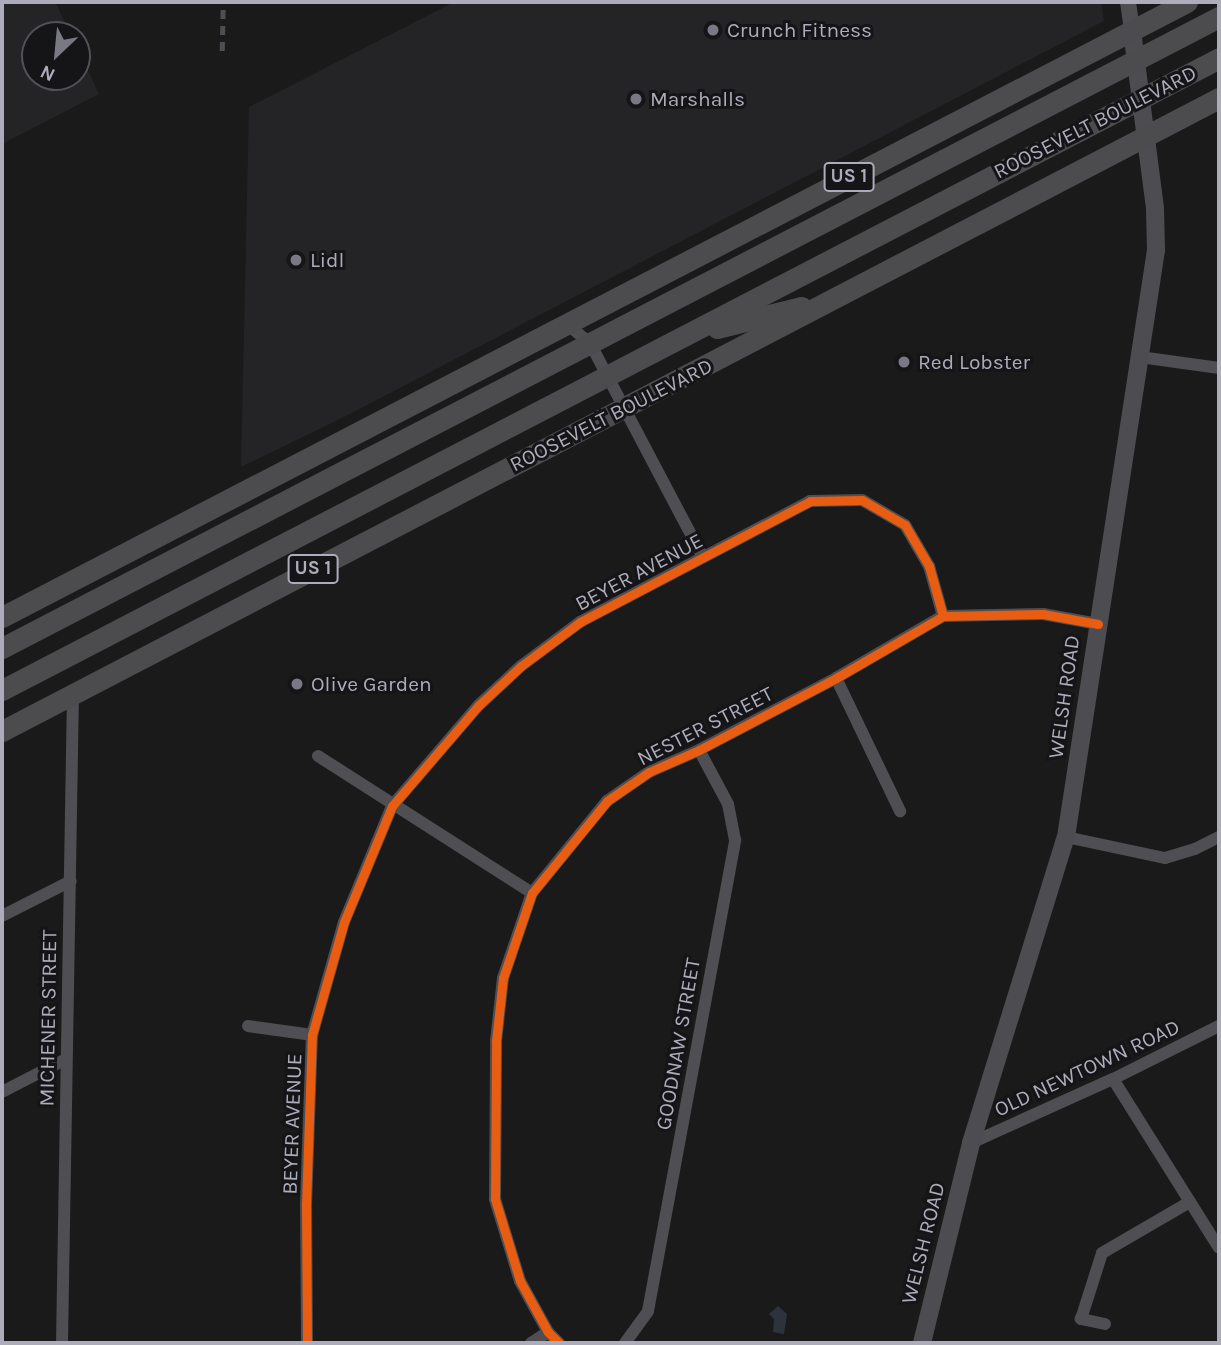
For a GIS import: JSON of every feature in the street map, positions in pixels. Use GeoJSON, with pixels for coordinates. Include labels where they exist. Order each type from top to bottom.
{"type":"FeatureCollection","features":[{"type":"Feature","properties":{"kind":"highway","name":"US 1"},"geometry":{"type":"LineString","coordinates":[[2,617],[1187,2]]}},
{"type":"Feature","properties":{"kind":"highway","name":"ROOSEVELT BOULEVARD"},"geometry":{"type":"LineString","coordinates":[[2,648],[1219,17]]}},
{"type":"Feature","properties":{"kind":"highway","name":"ROOSEVELT BOULEVARD"},"geometry":{"type":"LineString","coordinates":[[2,690],[1219,58]]}},
{"type":"Feature","properties":{"kind":"highway","name":"ROOSEVELT BOULEVARD"},"geometry":{"type":"LineString","coordinates":[[2,731],[1219,99]]}},
{"type":"Feature","properties":{"kind":"highway"},"geometry":{"type":"LineString","coordinates":[[725,242],[849,209]]}},
{"type":"Feature","properties":{"kind":"highway"},"geometry":{"type":"LineString","coordinates":[[681,338],[836,298]]}},
{"type":"Feature","properties":{"kind":"highway"},"geometry":{"type":"LineString","coordinates":[[2,633],[48,593]]}},
{"type":"Feature","properties":{"kind":"highway"},"geometry":{"type":"LineString","coordinates":[[2,705],[46,667]]}},
{"type":"Feature","properties":{"kind":"main road","name":"WELSH ROAD"},"geometry":{"type":"LineString","coordinates":[[922,1343],[971,1143],[1066,837],[1157,231],[1132,30]]}},
{"type":"Feature","properties":{"kind":"street","name":"WELSH ROAD"},"geometry":{"type":"LineString","coordinates":[[1128,2],[1132,30]]}},
{"type":"Feature","properties":{"kind":"street"},"geometry":{"type":"LineString","coordinates":[[589,312],[590,343]]}},
{"type":"Feature","properties":{"kind":"street"},"geometry":{"type":"LineString","coordinates":[[567,324],[590,343],[703,557]]}},
{"type":"Feature","properties":{"kind":"street"},"geometry":{"type":"LineString","coordinates":[[1140,357],[1219,368]]}},
{"type":"Feature","properties":{"kind":"street","name":"BEYER AVENUE"},"geometry":{"type":"LineString","coordinates":[[307,1343],[306,1205],[312,1035],[344,922],[392,806],[479,705],[521,666],[580,622],[810,501],[862,500],[905,524],[929,566],[943,616]]}},
{"type":"Feature","properties":{"kind":"street","name":"NESTER STREET"},"geometry":{"type":"LineString","coordinates":[[559,1343],[548,1332],[520,1281],[495,1199],[493,1156],[496,1041],[503,978],[532,893],[607,801],[649,772],[699,750],[835,678],[943,616],[1043,614],[1098,624]]}},
{"type":"Feature","properties":{"kind":"street"},"geometry":{"type":"LineString","coordinates":[[835,678],[900,811]]}},
{"type":"Feature","properties":{"kind":"street","name":"MICHENER STREET"},"geometry":{"type":"LineString","coordinates":[[62,1343],[73,694]]}},
{"type":"Feature","properties":{"kind":"street","name":"GOODNAW STREET"},"geometry":{"type":"LineString","coordinates":[[625,1343],[648,1311],[734,840],[728,804],[699,750]]}},
{"type":"Feature","properties":{"kind":"street"},"geometry":{"type":"LineString","coordinates":[[318,756],[392,806],[532,893]]}},
{"type":"Feature","properties":{"kind":"street"},"geometry":{"type":"LineString","coordinates":[[1066,837],[1165,858],[1195,849],[1219,837]]}},
{"type":"Feature","properties":{"kind":"street"},"geometry":{"type":"LineString","coordinates":[[2,916],[71,881]]}},
{"type":"Feature","properties":{"kind":"street"},"geometry":{"type":"LineString","coordinates":[[247,1026],[312,1035]]}},
{"type":"Feature","properties":{"kind":"street","name":"OLD NEWTOWN ROAD"},"geometry":{"type":"LineString","coordinates":[[971,1143],[1113,1079],[1219,1026]]}},
{"type":"Feature","properties":{"kind":"street"},"geometry":{"type":"LineString","coordinates":[[2,1092],[66,1059]]}},
{"type":"Feature","properties":{"kind":"street"},"geometry":{"type":"LineString","coordinates":[[1113,1079],[1188,1203],[1219,1248]]}},
{"type":"Feature","properties":{"kind":"street"},"geometry":{"type":"LineString","coordinates":[[1105,1324],[1080,1319],[1101,1253],[1188,1203]]}},
{"type":"Feature","properties":{"kind":"street"},"geometry":{"type":"LineString","coordinates":[[531,1343],[548,1332]]}},
{"type":"Feature","properties":{"kind":"shaded area"},"geometry":{"type":"Polygon","coordinates":[[[2,2],[55,2],[64,21],[21,21],[21,91],[91,91],[91,77],[99,94],[2,144],[2,2]]]}},
{"type":"Feature","properties":{"kind":"shaded area"},"geometry":{"type":"Polygon","coordinates":[[[454,2],[1101,2],[1104,21],[344,417],[241,467],[249,107],[454,2]]]}},
{"type":"Feature","properties":{"kind":"shaded area"},"geometry":{"type":"Polygon","coordinates":[[[778,1306],[787,1314],[784,1334],[773,1332],[774,1319],[769,1314],[778,1306]]]}},
{"type":"Feature","properties":{"kind":"railway"},"geometry":{"type":"LineString","coordinates":[[222,51],[223,2]]}},
{"type":"Feature","properties":{"kind":"cycle path"},"geometry":{"type":"LineString","coordinates":[[307,1343],[306,1205],[312,1035],[344,922],[392,806],[479,705],[521,666],[580,622],[810,501],[862,500],[905,525],[929,566],[943,616]]}},
{"type":"Feature","properties":{"kind":"cycle path"},"geometry":{"type":"LineString","coordinates":[[559,1343],[548,1332],[520,1281],[495,1199],[496,1041],[503,978],[532,893],[607,801],[649,772],[699,750],[836,678],[943,616],[1043,614],[1098,624]]}},
{"type":"Feature","properties":{"kind":"place","name":"Crunch Fitness"},"geometry":{"type":"Point","coordinates":[713,30]}},
{"type":"Feature","properties":{"kind":"place","name":"Marshalls"},"geometry":{"type":"Point","coordinates":[636,99]}},
{"type":"Feature","properties":{"kind":"place","name":"Lidl"},"geometry":{"type":"Point","coordinates":[296,260]}},
{"type":"Feature","properties":{"kind":"place","name":"Red Lobster"},"geometry":{"type":"Point","coordinates":[904,362]}},
{"type":"Feature","properties":{"kind":"place","name":"Olive Garden"},"geometry":{"type":"Point","coordinates":[297,684]}}]}
